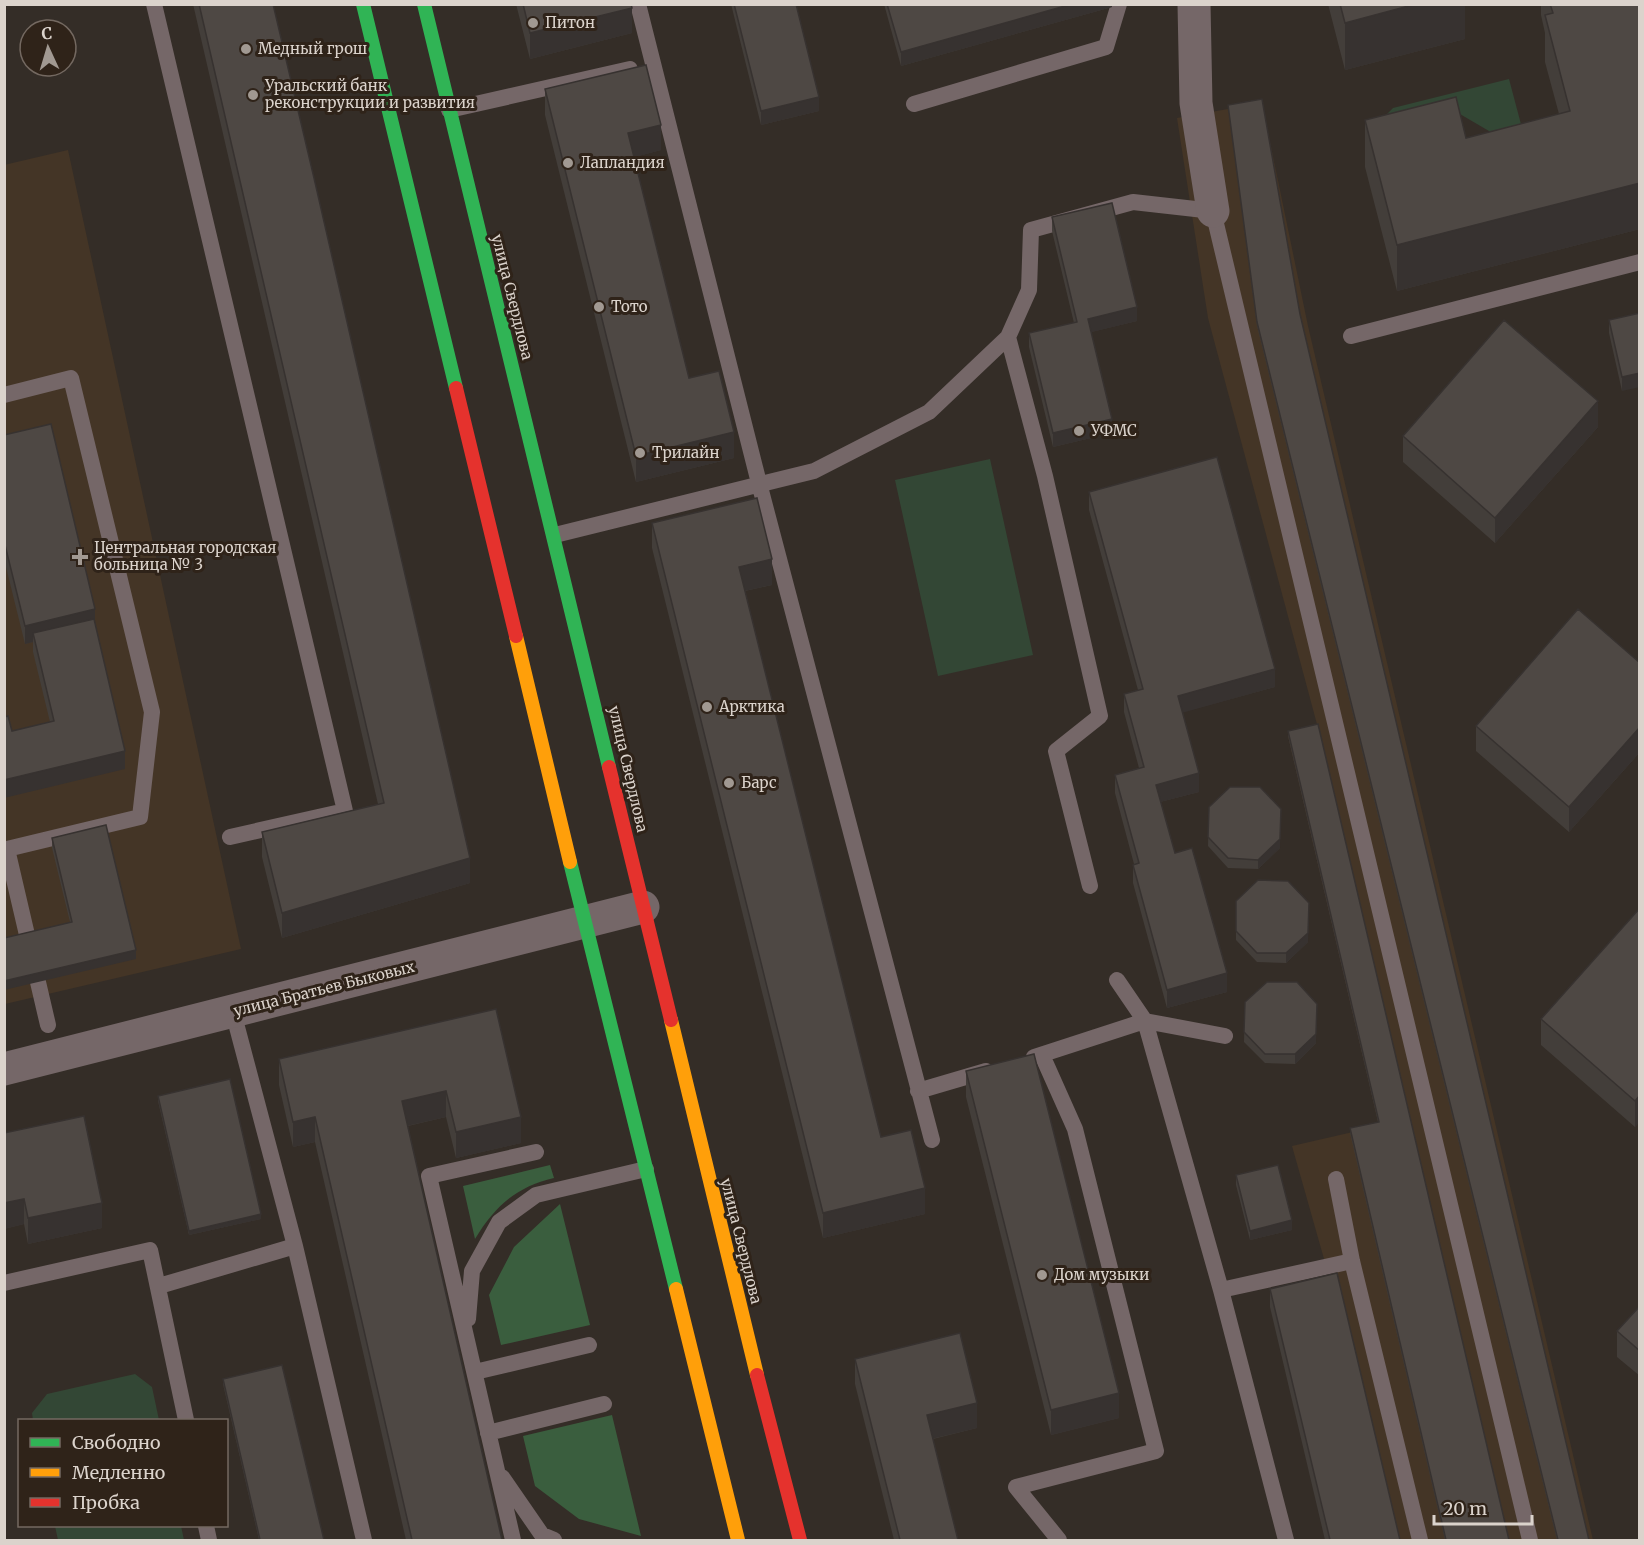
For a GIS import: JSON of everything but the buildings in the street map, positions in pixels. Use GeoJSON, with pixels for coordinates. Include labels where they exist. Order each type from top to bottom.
{"type":"FeatureCollection","features":[{"type":"Feature","properties":{"kind":"main road"},"geometry":{"type":"LineString","coordinates":[[363,4],[585,924],[738,1540]]}},
{"type":"Feature","properties":{"kind":"main road","name":"улица Свердлова"},"geometry":{"type":"LineString","coordinates":[[424,4],[555,535],[768,1420],[800,1540]]}},
{"type":"Feature","properties":{"kind":"street"},"geometry":{"type":"LineString","coordinates":[[1194,4],[1196,103],[1213,211]]}},
{"type":"Feature","properties":{"kind":"street","name":"улица Братьев Быковых"},"geometry":{"type":"LineString","coordinates":[[4,1069],[585,924],[643,907]]}},
{"type":"Feature","properties":{"kind":"lane"},"geometry":{"type":"LineString","coordinates":[[154,4],[345,811],[230,837]]}},
{"type":"Feature","properties":{"kind":"lane"},"geometry":{"type":"LineString","coordinates":[[638,4],[759,483],[932,1140]]}},
{"type":"Feature","properties":{"kind":"lane"},"geometry":{"type":"LineString","coordinates":[[914,104],[1107,47],[1119,4]]}},
{"type":"Feature","properties":{"kind":"lane"},"geometry":{"type":"LineString","coordinates":[[449,110],[654,63]]}},
{"type":"Feature","properties":{"kind":"lane"},"geometry":{"type":"LineString","coordinates":[[555,535],[814,471],[929,412],[1008,337],[1029,290],[1030,230],[1133,202],[1213,211],[1530,1540]]}},
{"type":"Feature","properties":{"kind":"lane"},"geometry":{"type":"LineString","coordinates":[[1351,336],[1640,262]]}},
{"type":"Feature","properties":{"kind":"lane"},"geometry":{"type":"LineString","coordinates":[[1008,337],[1045,476],[1100,716],[1056,751],[1090,886]]}},
{"type":"Feature","properties":{"kind":"lane"},"geometry":{"type":"LineString","coordinates":[[4,395],[71,378],[152,712],[140,817],[7,849],[48,1025]]}},
{"type":"Feature","properties":{"kind":"lane"},"geometry":{"type":"LineString","coordinates":[[1117,980],[1145,1021],[1221,1290],[1286,1540]]}},
{"type":"Feature","properties":{"kind":"lane"},"geometry":{"type":"LineString","coordinates":[[233,1012],[295,1246],[364,1540]]}},
{"type":"Feature","properties":{"kind":"lane"},"geometry":{"type":"LineString","coordinates":[[1020,1061],[1145,1021],[1225,1036]]}},
{"type":"Feature","properties":{"kind":"lane"},"geometry":{"type":"LineString","coordinates":[[1042,1055],[1075,1128],[1156,1451],[1016,1486],[1059,1540]]}},
{"type":"Feature","properties":{"kind":"lane"},"geometry":{"type":"LineString","coordinates":[[918,1091],[997,1068]]}},
{"type":"Feature","properties":{"kind":"lane"},"geometry":{"type":"LineString","coordinates":[[513,1540],[429,1176],[536,1152]]}},
{"type":"Feature","properties":{"kind":"lane"},"geometry":{"type":"LineString","coordinates":[[466,1336],[472,1271],[499,1222],[536,1195],[646,1169]]}},
{"type":"Feature","properties":{"kind":"lane"},"geometry":{"type":"LineString","coordinates":[[1336,1179],[1352,1261],[1420,1540]]}},
{"type":"Feature","properties":{"kind":"lane"},"geometry":{"type":"LineString","coordinates":[[159,1286],[295,1246]]}},
{"type":"Feature","properties":{"kind":"lane"},"geometry":{"type":"LineString","coordinates":[[4,1283],[150,1250],[186,1419]]}},
{"type":"Feature","properties":{"kind":"lane"},"geometry":{"type":"LineString","coordinates":[[1221,1290],[1352,1261]]}},
{"type":"Feature","properties":{"kind":"lane"},"geometry":{"type":"LineString","coordinates":[[475,1372],[589,1345]]}},
{"type":"Feature","properties":{"kind":"lane"},"geometry":{"type":"LineString","coordinates":[[488,1433],[604,1404]]}},
{"type":"Feature","properties":{"kind":"lane"},"geometry":{"type":"LineString","coordinates":[[496,1469],[542,1535],[554,1540]]}},
{"type":"Feature","properties":{"kind":"shaded area"},"geometry":{"type":"Polygon","coordinates":[[[1262,103],[1308,326],[1593,1540],[1396,1540],[1337,1291],[1326,1266],[1292,1146],[1379,1126],[1288,736],[1318,728],[1208,318],[1177,118],[1262,103]]]}},
{"type":"Feature","properties":{"kind":"shaded area","name":"Центральная городская больница № 3"},"geometry":{"type":"Polygon","coordinates":[[[68,150],[241,949],[5,1004],[4,165],[68,150]]]}},
{"type":"Feature","properties":{"kind":"green space"},"geometry":{"type":"Polygon","coordinates":[[[1509,79],[1522,128],[1501,138],[1453,110],[1386,115],[1393,108],[1509,79]]]}},
{"type":"Feature","properties":{"kind":"green space"},"geometry":{"type":"Polygon","coordinates":[[[990,459],[1033,655],[938,676],[895,480],[990,459]]]}},
{"type":"Feature","properties":{"kind":"green space"},"geometry":{"type":"Polygon","coordinates":[[[550,1165],[554,1178],[528,1187],[508,1200],[490,1217],[475,1239],[463,1186],[550,1165]]]}},
{"type":"Feature","properties":{"kind":"green space"},"geometry":{"type":"Polygon","coordinates":[[[560,1204],[590,1325],[501,1345],[489,1295],[514,1247],[560,1204]]]}},
{"type":"Feature","properties":{"kind":"green space"},"geometry":{"type":"Polygon","coordinates":[[[135,1374],[152,1387],[159,1419],[33,1419],[32,1413],[47,1394],[135,1374]]]}},
{"type":"Feature","properties":{"kind":"green space"},"geometry":{"type":"Polygon","coordinates":[[[612,1415],[641,1536],[579,1519],[535,1486],[523,1436],[612,1415]]]}},
{"type":"Feature","properties":{"kind":"green space"},"geometry":{"type":"Polygon","coordinates":[[[55,1527],[181,1527],[184,1540],[58,1540],[55,1527]]]}},
{"type":"Feature","properties":{"kind":"traffic: fast"},"geometry":{"type":"LineString","coordinates":[[363,4],[456,388]]}},
{"type":"Feature","properties":{"kind":"traffic: fast"},"geometry":{"type":"LineString","coordinates":[[424,4],[609,767]]}},
{"type":"Feature","properties":{"kind":"traffic: fast"},"geometry":{"type":"LineString","coordinates":[[570,862],[676,1289]]}},
{"type":"Feature","properties":{"kind":"traffic: slow"},"geometry":{"type":"LineString","coordinates":[[516,636],[570,862]]}},
{"type":"Feature","properties":{"kind":"traffic: slow"},"geometry":{"type":"LineString","coordinates":[[671,1020],[757,1375]]}},
{"type":"Feature","properties":{"kind":"traffic: slow"},"geometry":{"type":"LineString","coordinates":[[676,1289],[738,1540]]}},
{"type":"Feature","properties":{"kind":"traffic: jam"},"geometry":{"type":"LineString","coordinates":[[456,388],[516,636]]}},
{"type":"Feature","properties":{"kind":"traffic: jam"},"geometry":{"type":"LineString","coordinates":[[609,767],[671,1020]]}},
{"type":"Feature","properties":{"kind":"traffic: jam"},"geometry":{"type":"LineString","coordinates":[[757,1375],[800,1540]]}},
{"type":"Feature","properties":{"kind":"place","name":"Питон"},"geometry":{"type":"Point","coordinates":[533,23]}},
{"type":"Feature","properties":{"kind":"place","name":"Медный грош"},"geometry":{"type":"Point","coordinates":[246,49]}},
{"type":"Feature","properties":{"kind":"place","name":"Уральский банк реконструкции и развития"},"geometry":{"type":"Point","coordinates":[253,95]}},
{"type":"Feature","properties":{"kind":"place","name":"Лапландия"},"geometry":{"type":"Point","coordinates":[568,163]}},
{"type":"Feature","properties":{"kind":"place","name":"Тото"},"geometry":{"type":"Point","coordinates":[599,307]}},
{"type":"Feature","properties":{"kind":"place","name":"УФМС"},"geometry":{"type":"Point","coordinates":[1079,431]}},
{"type":"Feature","properties":{"kind":"place","name":"Трилайн"},"geometry":{"type":"Point","coordinates":[640,453]}},
{"type":"Feature","properties":{"kind":"place","name":"Центральная городская больница № 3"},"geometry":{"type":"Point","coordinates":[80,557]}},
{"type":"Feature","properties":{"kind":"place","name":"Арктика"},"geometry":{"type":"Point","coordinates":[707,707]}},
{"type":"Feature","properties":{"kind":"place","name":"Барс"},"geometry":{"type":"Point","coordinates":[729,783]}},
{"type":"Feature","properties":{"kind":"place","name":"Дом музыки"},"geometry":{"type":"Point","coordinates":[1042,1275]}}]}
